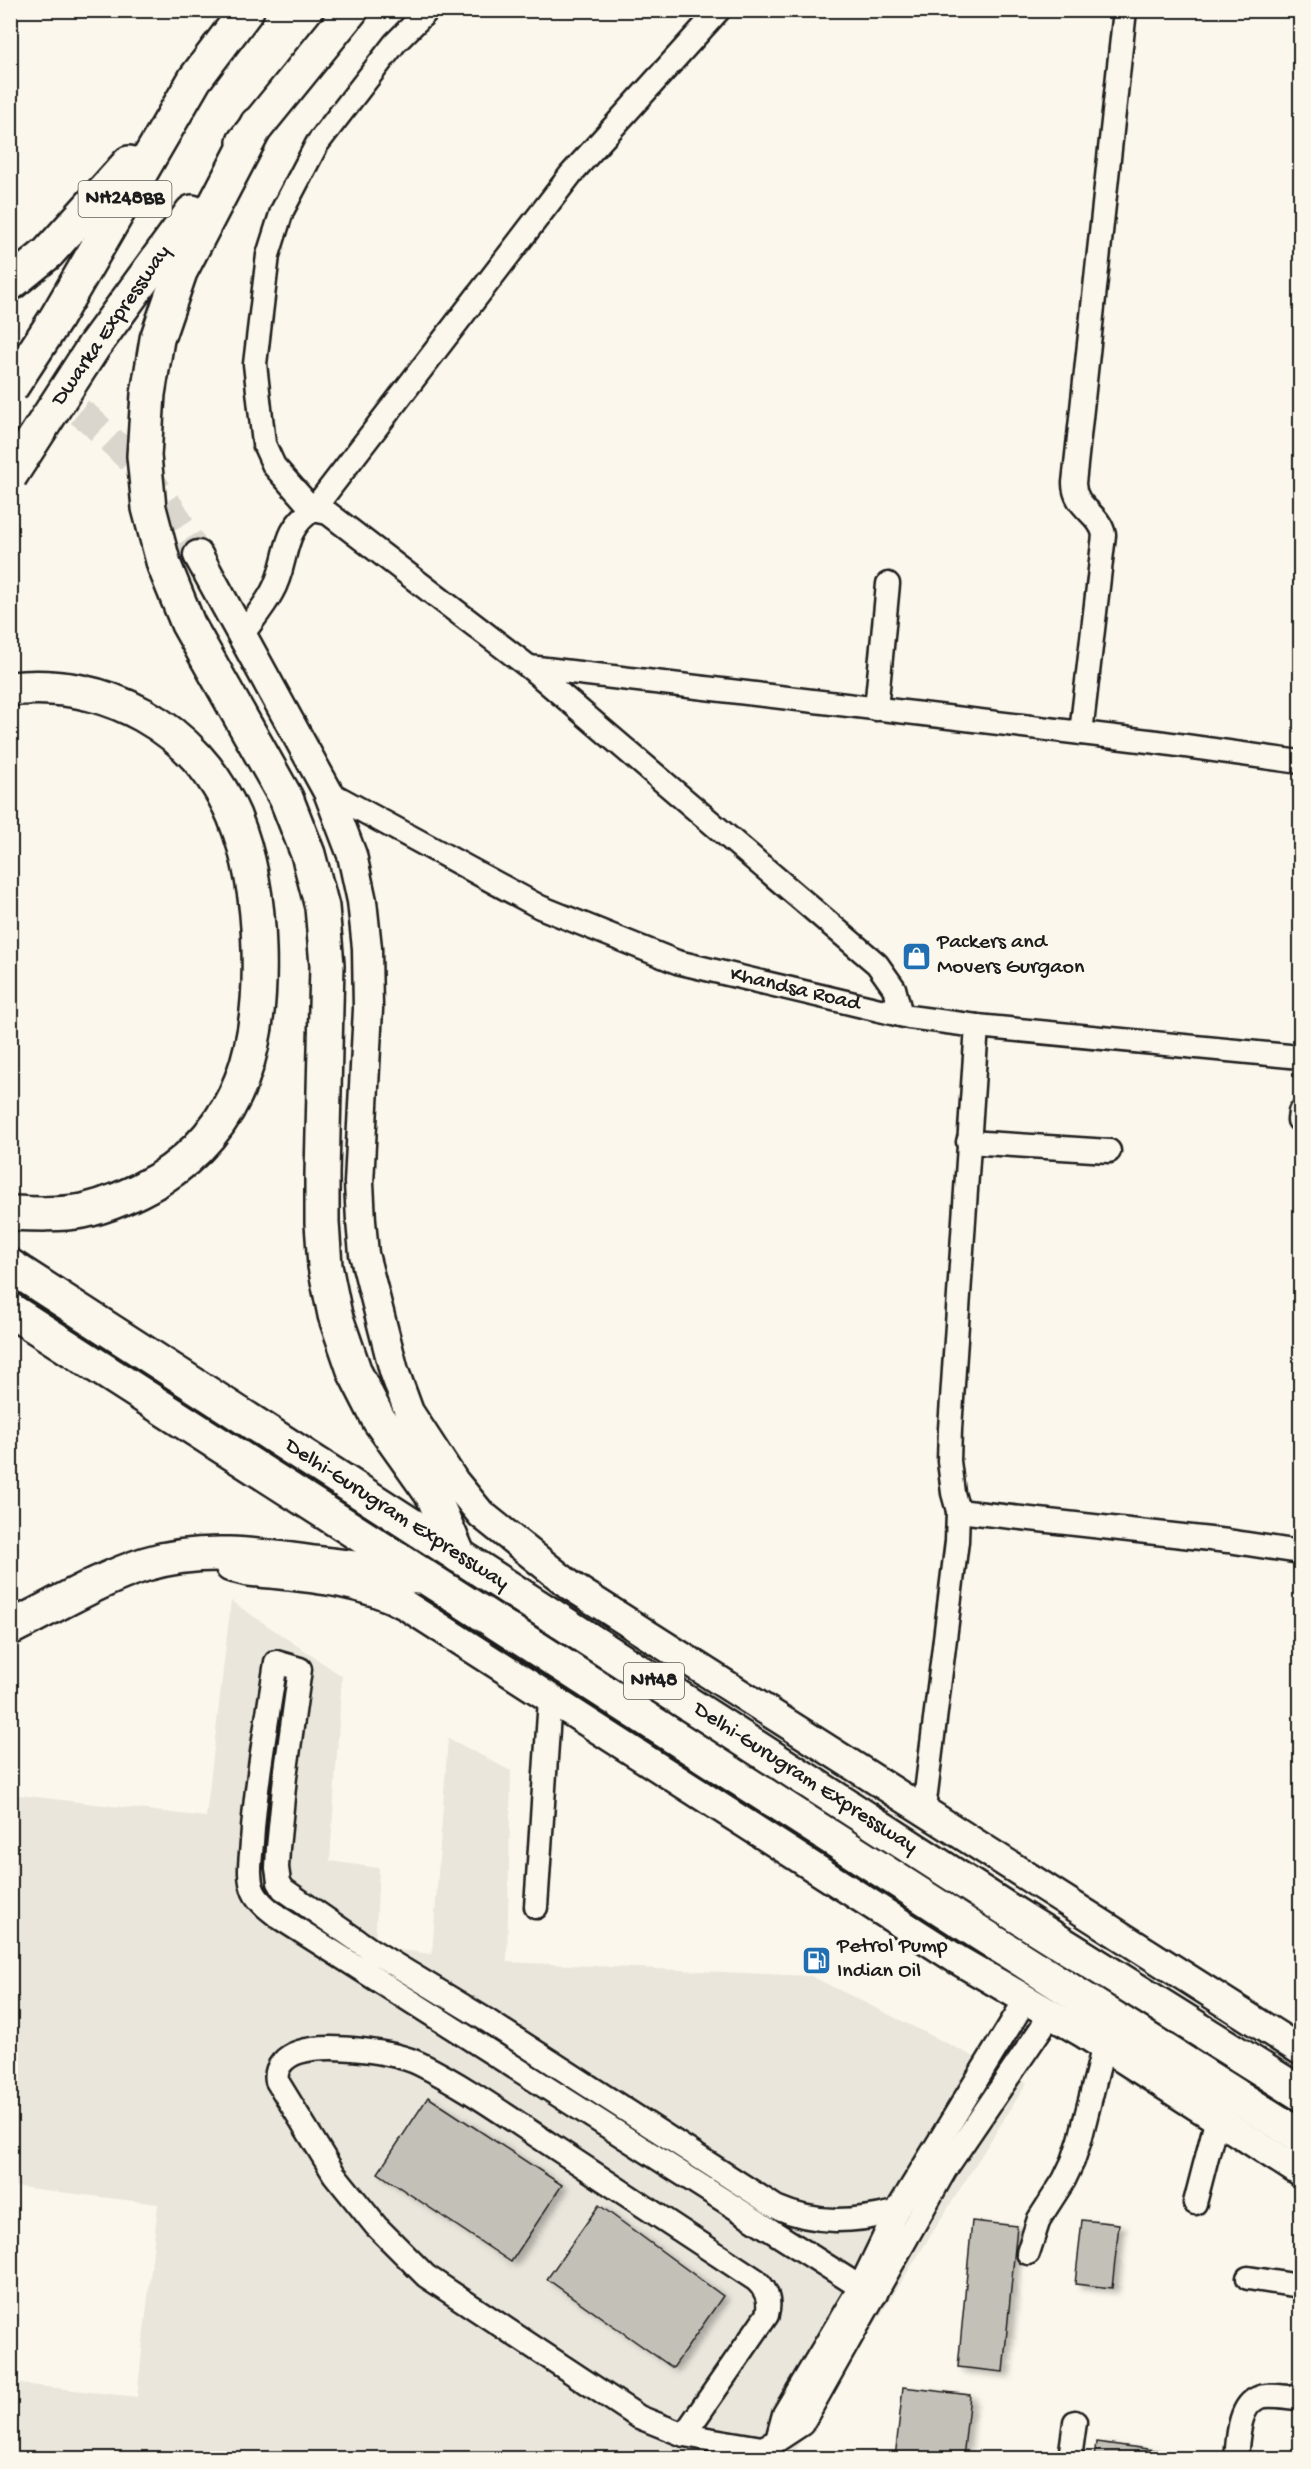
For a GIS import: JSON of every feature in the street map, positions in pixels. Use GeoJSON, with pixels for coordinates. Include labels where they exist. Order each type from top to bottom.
{"type":"FeatureCollection","features":[{"type":"Feature","properties":{"kind":"highway","name":"NH248BB"},"geometry":{"type":"LineString","coordinates":[[10,389],[55,320],[195,79],[247,10]]}},
{"type":"Feature","properties":{"kind":"highway","name":"Dwarka Expressway"},"geometry":{"type":"LineString","coordinates":[[10,476],[94,346],[257,124],[351,10]]}},
{"type":"Feature","properties":{"kind":"highway"},"geometry":{"type":"LineString","coordinates":[[10,284],[48,253],[121,174],[195,79]]}},
{"type":"Feature","properties":{"kind":"highway"},"geometry":{"type":"LineString","coordinates":[[257,124],[180,272],[157,339],[148,393],[144,456],[149,508],[164,565],[188,624],[286,798],[308,854],[322,907],[327,964],[322,1213],[325,1266],[335,1315],[355,1373],[379,1420],[433,1496],[459,1556]]}},
{"type":"Feature","properties":{"kind":"highway"},"geometry":{"type":"LineString","coordinates":[[10,689],[46,687],[68,689],[112,700],[160,725],[201,763],[220,790],[234,816],[244,844],[258,921],[260,965],[258,1012],[246,1072],[222,1120],[192,1154],[174,1170],[108,1204],[82,1211],[50,1214],[10,1213]]}},
{"type":"Feature","properties":{"kind":"highway","name":"Delhi-Gurugram Expressway"},"geometry":{"type":"LineString","coordinates":[[10,1266],[1005,1908],[1300,2093]]}},
{"type":"Feature","properties":{"kind":"highway","name":"Delhi-Gurugram Expressway"},"geometry":{"type":"LineString","coordinates":[[10,1310],[978,1932],[1300,2136]]}},
{"type":"Feature","properties":{"kind":"highway"},"geometry":{"type":"LineString","coordinates":[[10,1628],[97,1584],[147,1564],[192,1555],[264,1556],[428,1578]]}},
{"type":"Feature","properties":{"kind":"main road"},"geometry":{"type":"LineString","coordinates":[[198,555],[328,792],[352,855],[362,901],[367,948],[368,1010],[359,1183],[364,1254],[394,1371],[409,1412],[454,1481],[481,1514],[572,1586],[1300,2050]]}},
{"type":"Feature","properties":{"kind":"main road"},"geometry":{"type":"LineString","coordinates":[[212,1554],[231,1567],[246,1571],[348,1585],[393,1598],[958,1960],[1104,2045],[1300,2172]]}},
{"type":"Feature","properties":{"kind":"street"},"geometry":{"type":"LineString","coordinates":[[428,10],[395,43],[317,144],[282,211],[268,255],[255,364],[264,444],[274,466],[313,510],[328,513],[529,667],[877,964],[894,988],[901,1015]]}},
{"type":"Feature","properties":{"kind":"street"},"geometry":{"type":"LineString","coordinates":[[242,635],[274,591],[293,527],[302,516],[313,510],[571,174],[718,10]]}},
{"type":"Feature","properties":{"kind":"street"},"geometry":{"type":"LineString","coordinates":[[1081,733],[1104,535],[1101,523],[1077,500],[1074,483],[1125,10]]}},
{"type":"Feature","properties":{"kind":"street"},"geometry":{"type":"LineString","coordinates":[[876,709],[888,584]]}},
{"type":"Feature","properties":{"kind":"street"},"geometry":{"type":"LineString","coordinates":[[529,667],[1081,733],[1300,762]]}},
{"type":"Feature","properties":{"kind":"street","name":"Khandsa Road"},"geometry":{"type":"LineString","coordinates":[[328,792],[540,908],[677,962],[901,1015],[977,1026],[1300,1056]]}},
{"type":"Feature","properties":{"kind":"street"},"geometry":{"type":"LineString","coordinates":[[924,1809],[943,1673],[957,1541],[958,1511],[949,1461],[977,1026]]}},
{"type":"Feature","properties":{"kind":"street"},"geometry":{"type":"LineString","coordinates":[[968,1142],[1109,1151]]}},
{"type":"Feature","properties":{"kind":"street"},"geometry":{"type":"LineString","coordinates":[[958,1511],[1228,1541],[1300,1552]]}},
{"type":"Feature","properties":{"kind":"street"},"geometry":{"type":"LineString","coordinates":[[868,2290],[267,1909],[254,1892],[250,1876],[258,1779],[276,1662],[300,1670],[285,1777],[277,1868],[279,1882],[284,1889],[371,1950],[488,2021],[776,2207],[807,2218],[823,2220],[866,2219],[896,2212]]}},
{"type":"Feature","properties":{"kind":"street"},"geometry":{"type":"LineString","coordinates":[[536,1907],[550,1699]]}},
{"type":"Feature","properties":{"kind":"street"},"geometry":{"type":"LineString","coordinates":[[254,1892],[279,1882]]}},
{"type":"Feature","properties":{"kind":"street"},"geometry":{"type":"LineString","coordinates":[[868,2290],[896,2212],[1026,1999]]}},
{"type":"Feature","properties":{"kind":"street"},"geometry":{"type":"LineString","coordinates":[[684,2435],[767,2314],[768,2297],[764,2288],[756,2280],[485,2102],[418,2063],[396,2056],[338,2049],[299,2052],[279,2066],[277,2081],[334,2174],[376,2226],[426,2276],[639,2417],[684,2435],[757,2448],[767,2446],[802,2424],[868,2290],[945,2170],[1051,2014]]}},
{"type":"Feature","properties":{"kind":"street"},"geometry":{"type":"LineString","coordinates":[[1028,2253],[1040,2219],[1073,2161],[1104,2045]]}},
{"type":"Feature","properties":{"kind":"street"},"geometry":{"type":"LineString","coordinates":[[1195,2203],[1217,2118]]}},
{"type":"Feature","properties":{"kind":"street"},"geometry":{"type":"LineString","coordinates":[[1248,2278],[1300,2286]]}},
{"type":"Feature","properties":{"kind":"street"},"geometry":{"type":"LineString","coordinates":[[1236,2458],[1242,2417],[1251,2402],[1259,2397],[1300,2398]]}},
{"type":"Feature","properties":{"kind":"street"},"geometry":{"type":"LineString","coordinates":[[1070,2458],[1075,2422]]}},
{"type":"Feature","properties":{"kind":"shaded area"},"geometry":{"type":"Polygon","coordinates":[[[231,1601],[342,1676],[330,1861],[379,1868],[375,1947],[432,1954],[448,1738],[511,1771],[507,1962],[811,1976],[1027,2083],[790,2458],[11,2458],[11,2383],[137,2397],[158,2204],[11,2186],[11,1794],[206,1817],[231,1601]]]}},
{"type":"Feature","properties":{"kind":"building"},"geometry":{"type":"Polygon","coordinates":[[[428,2097],[562,2185],[511,2262],[378,2173],[428,2097]]]}},
{"type":"Feature","properties":{"kind":"building"},"geometry":{"type":"Polygon","coordinates":[[[599,2205],[723,2296],[673,2368],[547,2279],[599,2205]]]}},
{"type":"Feature","properties":{"kind":"building"},"geometry":{"type":"Polygon","coordinates":[[[1082,2220],[1119,2224],[1112,2288],[1075,2284],[1082,2220]]]}},
{"type":"Feature","properties":{"kind":"building"},"geometry":{"type":"Polygon","coordinates":[[[972,2221],[1017,2226],[1003,2372],[958,2367],[972,2221]]]}},
{"type":"Feature","properties":{"kind":"building"},"geometry":{"type":"Polygon","coordinates":[[[903,2387],[970,2395],[963,2458],[895,2458],[903,2387]]]}},
{"type":"Feature","properties":{"kind":"building"},"geometry":{"type":"Polygon","coordinates":[[[1096,2442],[1177,2453],[1176,2458],[1094,2458],[1096,2442]]]}},
{"type":"Feature","properties":{"kind":"tunnel"},"geometry":{"type":"LineString","coordinates":[[10,365],[36,379],[90,420],[148,476],[173,512],[198,555]]}},
{"type":"Feature","properties":{"kind":"place","name":"Packers and Movers Gurgaon"},"geometry":{"type":"Point","coordinates":[916,956]}},
{"type":"Feature","properties":{"kind":"place","name":"Petrol Pump Indian Oil"},"geometry":{"type":"Point","coordinates":[816,1960]}}]}
